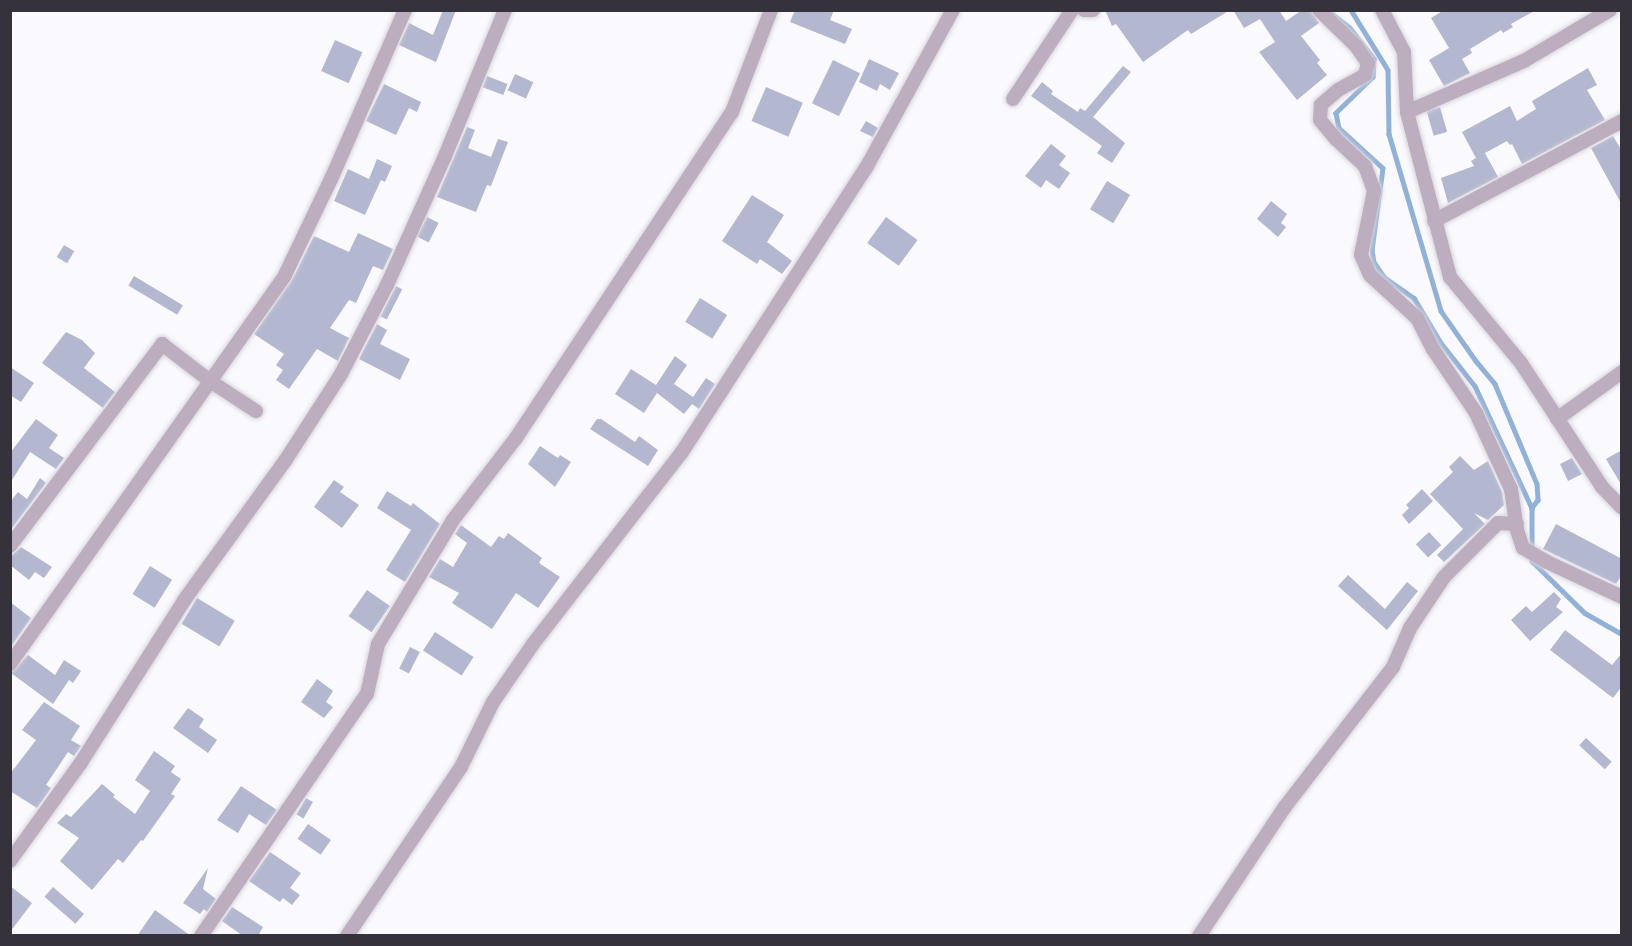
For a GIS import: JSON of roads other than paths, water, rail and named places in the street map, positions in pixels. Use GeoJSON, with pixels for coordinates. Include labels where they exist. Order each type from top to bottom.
{"type":"FeatureCollection","features":[{"type":"Feature","properties":{"kind":"street"},"geometry":{"type":"LineString","coordinates":[[10,664],[285,275],[333,177],[405,10]]}},
{"type":"Feature","properties":{"kind":"street"},"geometry":{"type":"LineString","coordinates":[[10,861],[80,764],[184,599],[285,461],[340,374],[387,285],[441,167],[505,10]]}},
{"type":"Feature","properties":{"kind":"street"},"geometry":{"type":"LineString","coordinates":[[201,936],[367,694],[378,644],[453,520],[516,438],[732,112],[771,10]]}},
{"type":"Feature","properties":{"kind":"street"},"geometry":{"type":"LineString","coordinates":[[347,936],[461,766],[493,702],[533,644],[682,452],[866,168],[953,10]]}},
{"type":"Feature","properties":{"kind":"street"},"geometry":{"type":"LineString","coordinates":[[1013,99],[1072,10]]}},
{"type":"Feature","properties":{"kind":"street"},"geometry":{"type":"LineString","coordinates":[[1084,10],[1093,10]]}},
{"type":"Feature","properties":{"kind":"street"},"geometry":{"type":"LineString","coordinates":[[1319,10],[1356,46],[1368,63],[1365,75],[1338,90],[1321,105],[1320,120],[1336,139],[1365,166],[1374,191],[1361,255],[1370,274],[1417,318],[1433,349],[1476,413],[1511,489],[1524,548],[1547,562],[1622,597]]}},
{"type":"Feature","properties":{"kind":"street"},"geometry":{"type":"LineString","coordinates":[[1382,10],[1404,52],[1407,112],[1450,277],[1521,363],[1602,487],[1622,508]]}},
{"type":"Feature","properties":{"kind":"street"},"geometry":{"type":"LineString","coordinates":[[1407,112],[1524,61],[1610,10]]}},
{"type":"Feature","properties":{"kind":"street"},"geometry":{"type":"LineString","coordinates":[[1434,221],[1622,121]]}},
{"type":"Feature","properties":{"kind":"street"},"geometry":{"type":"LineString","coordinates":[[10,546],[162,344],[210,381],[256,411]]}},
{"type":"Feature","properties":{"kind":"street"},"geometry":{"type":"LineString","coordinates":[[1557,419],[1622,372]]}},
{"type":"Feature","properties":{"kind":"street"},"geometry":{"type":"LineString","coordinates":[[1199,936],[1284,808],[1393,667],[1410,628],[1444,577],[1498,523],[1517,524]]}},
{"type":"Feature","properties":{"kind":"waterway"},"geometry":{"type":"LineString","coordinates":[[1351,10],[1388,70],[1389,134],[1441,311],[1495,384],[1537,484],[1538,500],[1532,508]]}},
{"type":"Feature","properties":{"kind":"waterway"},"geometry":{"type":"LineString","coordinates":[[1331,13],[1350,28],[1374,59],[1373,77],[1336,113],[1339,128],[1383,168],[1372,250],[1374,262],[1384,277],[1414,298],[1441,343],[1475,386],[1532,508],[1532,561],[1585,613],[1622,634]]}}]}
